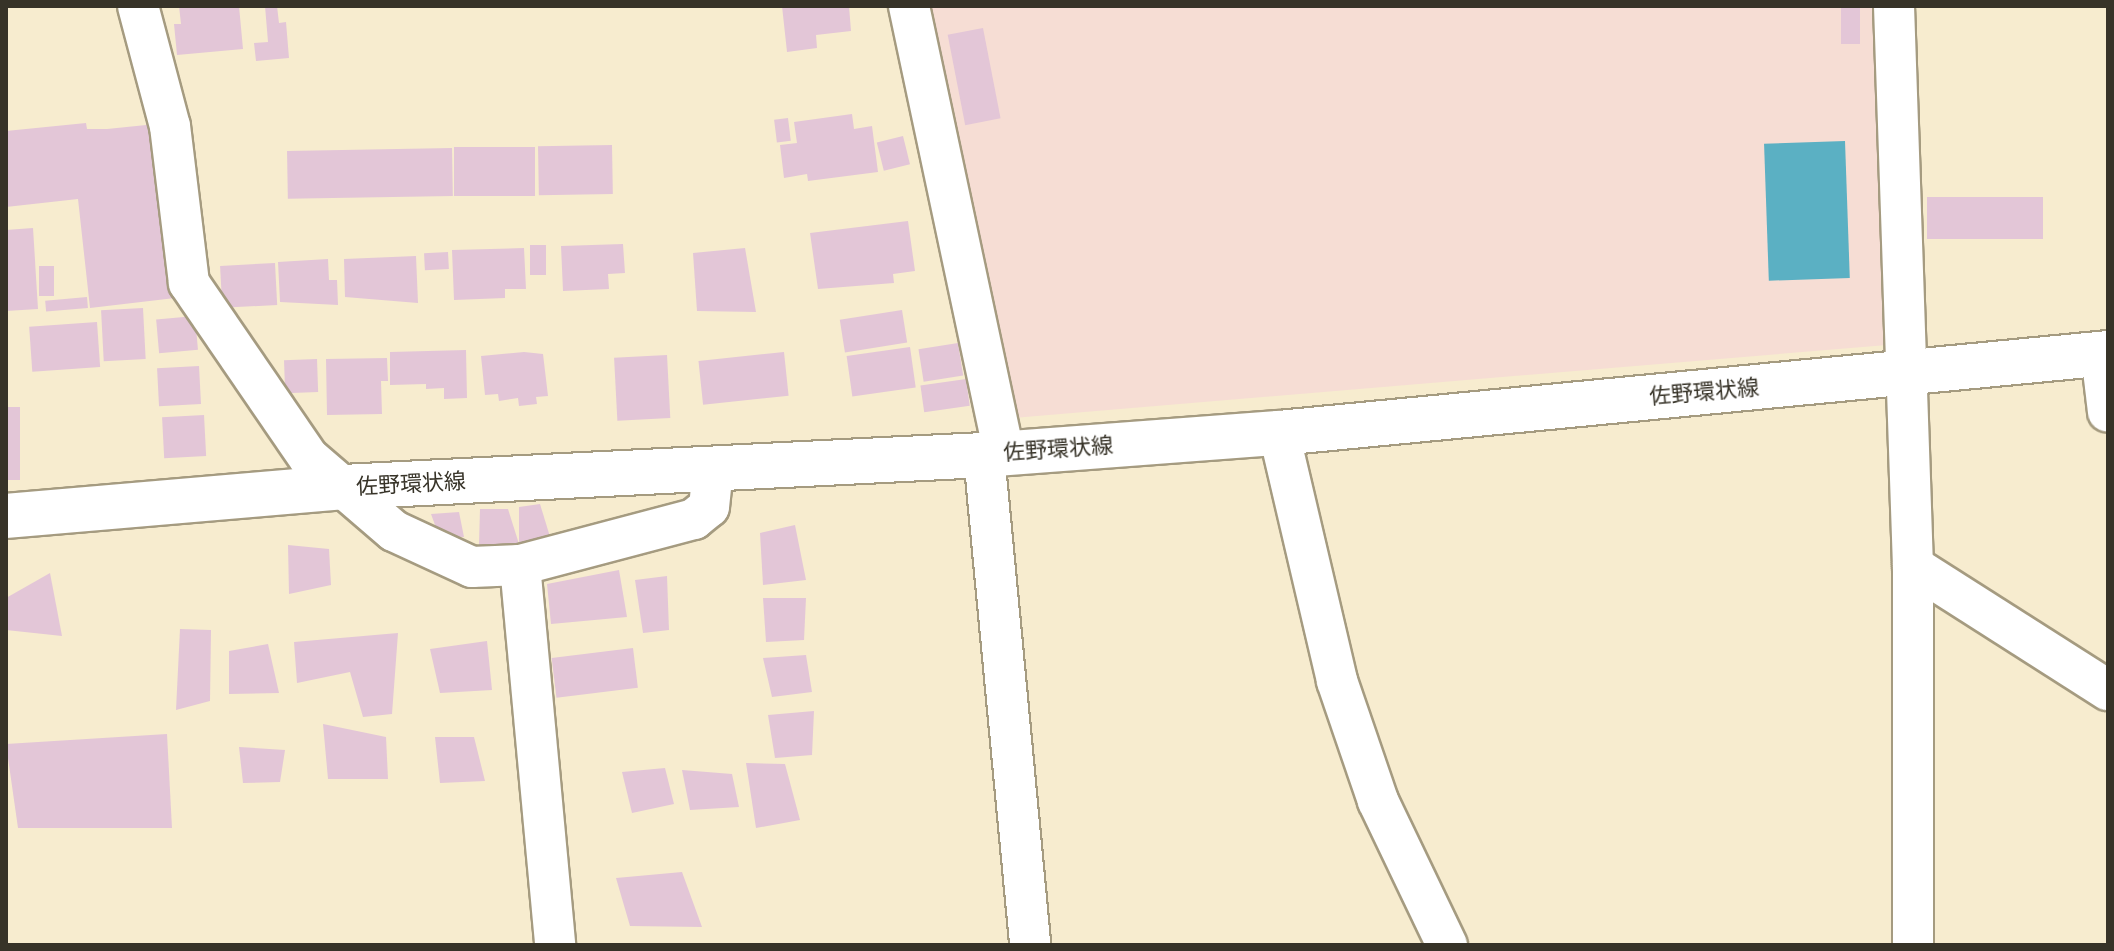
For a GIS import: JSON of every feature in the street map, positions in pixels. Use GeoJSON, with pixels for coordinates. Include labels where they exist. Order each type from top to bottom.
{"type":"FeatureCollection","features":[{"type":"Feature","properties":{"kind":"main road","name":"佐野環状線"},"geometry":{"type":"LineString","coordinates":[[6,516],[343,487],[994,454],[1279,433],[2104,353]]}},
{"type":"Feature","properties":{"kind":"street"},"geometry":{"type":"LineString","coordinates":[[138,6],[170,126],[189,283],[309,458],[394,531],[427,549],[472,567],[520,565],[694,519],[709,507],[713,468]]}},
{"type":"Feature","properties":{"kind":"street"},"geometry":{"type":"LineString","coordinates":[[909,6],[994,454],[1030,945]]}},
{"type":"Feature","properties":{"kind":"street"},"geometry":{"type":"LineString","coordinates":[[1894,6],[1913,566],[1913,945]]}},
{"type":"Feature","properties":{"kind":"street"},"geometry":{"type":"LineString","coordinates":[[2104,353],[2108,412]]}},
{"type":"Feature","properties":{"kind":"street"},"geometry":{"type":"LineString","coordinates":[[1279,433],[1337,681],[1378,801],[1447,945]]}},
{"type":"Feature","properties":{"kind":"street"},"geometry":{"type":"LineString","coordinates":[[520,565],[555,945]]}},
{"type":"Feature","properties":{"kind":"street"},"geometry":{"type":"LineString","coordinates":[[1913,566],[2108,690]]}},
{"type":"Feature","properties":{"kind":"shaded area"},"geometry":{"type":"Polygon","coordinates":[[[930,6],[1873,6],[1887,345],[1012,418],[930,6]]]}},
{"type":"Feature","properties":{"kind":"water"},"geometry":{"type":"Polygon","coordinates":[[[1845,141],[1850,278],[1769,281],[1764,144],[1845,141]]]}},
{"type":"Feature","properties":{"kind":"building"},"geometry":{"type":"Polygon","coordinates":[[[179,6],[239,6],[243,49],[177,55],[174,24],[181,24],[179,6]]]}},
{"type":"Feature","properties":{"kind":"building"},"geometry":{"type":"Polygon","coordinates":[[[265,6],[277,6],[279,23],[286,22],[289,58],[256,61],[254,43],[268,42],[265,6]]]}},
{"type":"Feature","properties":{"kind":"building"},"geometry":{"type":"Polygon","coordinates":[[[782,6],[849,6],[851,31],[816,35],[817,48],[787,52],[782,6]]]}},
{"type":"Feature","properties":{"kind":"building"},"geometry":{"type":"Polygon","coordinates":[[[1841,6],[1860,6],[1860,44],[1841,44],[1841,6]]]}},
{"type":"Feature","properties":{"kind":"building"},"geometry":{"type":"Polygon","coordinates":[[[983,28],[1001,118],[965,125],[948,35],[983,28]]]}},
{"type":"Feature","properties":{"kind":"building"},"geometry":{"type":"Polygon","coordinates":[[[852,114],[854,129],[872,126],[878,172],[808,181],[807,174],[784,178],[780,145],[797,143],[794,122],[852,114]]]}},
{"type":"Feature","properties":{"kind":"building"},"geometry":{"type":"Polygon","coordinates":[[[788,118],[791,141],[777,143],[774,120],[788,118]]]}},
{"type":"Feature","properties":{"kind":"building"},"geometry":{"type":"Polygon","coordinates":[[[86,123],[87,129],[156,124],[175,298],[90,308],[78,199],[6,207],[6,131],[86,123]]]}},
{"type":"Feature","properties":{"kind":"building"},"geometry":{"type":"Polygon","coordinates":[[[903,136],[910,164],[884,171],[877,143],[903,136]]]}},
{"type":"Feature","properties":{"kind":"building"},"geometry":{"type":"Polygon","coordinates":[[[612,145],[613,194],[539,195],[538,146],[612,145]]]}},
{"type":"Feature","properties":{"kind":"building"},"geometry":{"type":"Polygon","coordinates":[[[454,147],[535,147],[535,196],[454,196],[454,147]]]}},
{"type":"Feature","properties":{"kind":"building"},"geometry":{"type":"Polygon","coordinates":[[[452,148],[453,196],[288,199],[287,151],[452,148]]]}},
{"type":"Feature","properties":{"kind":"building"},"geometry":{"type":"Polygon","coordinates":[[[1927,197],[2043,197],[2043,239],[1927,239],[1927,197]]]}},
{"type":"Feature","properties":{"kind":"building"},"geometry":{"type":"Polygon","coordinates":[[[908,221],[915,271],[893,274],[894,283],[818,289],[810,233],[908,221]]]}},
{"type":"Feature","properties":{"kind":"building"},"geometry":{"type":"Polygon","coordinates":[[[33,228],[38,309],[6,311],[6,230],[33,228]]]}},
{"type":"Feature","properties":{"kind":"building"},"geometry":{"type":"Polygon","coordinates":[[[623,244],[625,273],[608,274],[609,289],[563,291],[561,246],[623,244]]]}},
{"type":"Feature","properties":{"kind":"building"},"geometry":{"type":"Polygon","coordinates":[[[530,245],[546,245],[546,275],[530,275],[530,245]]]}},
{"type":"Feature","properties":{"kind":"building"},"geometry":{"type":"Polygon","coordinates":[[[524,248],[526,289],[505,289],[505,298],[454,300],[452,250],[524,248]]]}},
{"type":"Feature","properties":{"kind":"building"},"geometry":{"type":"Polygon","coordinates":[[[745,248],[756,312],[697,311],[693,253],[745,248]]]}},
{"type":"Feature","properties":{"kind":"building"},"geometry":{"type":"Polygon","coordinates":[[[448,252],[449,269],[425,270],[424,253],[448,252]]]}},
{"type":"Feature","properties":{"kind":"building"},"geometry":{"type":"Polygon","coordinates":[[[416,256],[418,303],[345,297],[344,259],[416,256]]]}},
{"type":"Feature","properties":{"kind":"building"},"geometry":{"type":"Polygon","coordinates":[[[328,259],[329,280],[337,280],[338,305],[280,302],[278,262],[328,259]]]}},
{"type":"Feature","properties":{"kind":"building"},"geometry":{"type":"Polygon","coordinates":[[[275,263],[277,305],[222,308],[220,266],[275,263]]]}},
{"type":"Feature","properties":{"kind":"building"},"geometry":{"type":"Polygon","coordinates":[[[39,266],[54,266],[54,296],[39,296],[39,266]]]}},
{"type":"Feature","properties":{"kind":"building"},"geometry":{"type":"Polygon","coordinates":[[[87,297],[88,308],[46,312],[45,301],[87,297]]]}},
{"type":"Feature","properties":{"kind":"building"},"geometry":{"type":"Polygon","coordinates":[[[143,308],[146,359],[104,361],[101,310],[143,308]]]}},
{"type":"Feature","properties":{"kind":"building"},"geometry":{"type":"Polygon","coordinates":[[[902,310],[907,343],[845,352],[840,320],[902,310]]]}},
{"type":"Feature","properties":{"kind":"building"},"geometry":{"type":"Polygon","coordinates":[[[195,316],[198,350],[159,353],[156,319],[195,316]]]}},
{"type":"Feature","properties":{"kind":"building"},"geometry":{"type":"Polygon","coordinates":[[[97,322],[100,367],[32,372],[29,327],[97,322]]]}},
{"type":"Feature","properties":{"kind":"building"},"geometry":{"type":"Polygon","coordinates":[[[958,343],[963,376],[924,382],[918,349],[958,343]]]}},
{"type":"Feature","properties":{"kind":"building"},"geometry":{"type":"Polygon","coordinates":[[[910,347],[916,388],[852,397],[847,356],[910,347]]]}},
{"type":"Feature","properties":{"kind":"building"},"geometry":{"type":"Polygon","coordinates":[[[466,350],[467,398],[444,399],[444,388],[426,389],[426,384],[390,385],[390,352],[466,350]]]}},
{"type":"Feature","properties":{"kind":"building"},"geometry":{"type":"Polygon","coordinates":[[[524,352],[543,354],[548,396],[536,397],[537,404],[519,406],[518,398],[499,401],[498,394],[485,395],[481,356],[524,352]]]}},
{"type":"Feature","properties":{"kind":"building"},"geometry":{"type":"Polygon","coordinates":[[[784,352],[789,396],[703,405],[698,361],[784,352]]]}},
{"type":"Feature","properties":{"kind":"building"},"geometry":{"type":"Polygon","coordinates":[[[667,355],[670,418],[617,421],[614,358],[667,355]]]}},
{"type":"Feature","properties":{"kind":"building"},"geometry":{"type":"Polygon","coordinates":[[[387,358],[388,381],[381,381],[382,414],[327,415],[326,359],[387,358]]]}},
{"type":"Feature","properties":{"kind":"building"},"geometry":{"type":"Polygon","coordinates":[[[317,359],[318,392],[285,393],[284,360],[317,359]]]}},
{"type":"Feature","properties":{"kind":"building"},"geometry":{"type":"Polygon","coordinates":[[[199,366],[201,404],[159,406],[157,368],[199,366]]]}},
{"type":"Feature","properties":{"kind":"building"},"geometry":{"type":"Polygon","coordinates":[[[966,379],[970,406],[924,412],[920,385],[966,379]]]}},
{"type":"Feature","properties":{"kind":"building"},"geometry":{"type":"Polygon","coordinates":[[[6,407],[20,407],[20,480],[6,480],[6,407]]]}},
{"type":"Feature","properties":{"kind":"building"},"geometry":{"type":"Polygon","coordinates":[[[204,415],[206,456],[164,458],[162,417],[204,415]]]}},
{"type":"Feature","properties":{"kind":"building"},"geometry":{"type":"Polygon","coordinates":[[[540,504],[551,540],[519,544],[519,507],[540,504]]]}},
{"type":"Feature","properties":{"kind":"building"},"geometry":{"type":"Polygon","coordinates":[[[480,509],[508,509],[519,544],[479,545],[480,509]]]}},
{"type":"Feature","properties":{"kind":"building"},"geometry":{"type":"Polygon","coordinates":[[[459,512],[464,537],[439,536],[431,514],[459,512]]]}},
{"type":"Feature","properties":{"kind":"building"},"geometry":{"type":"Polygon","coordinates":[[[795,525],[806,580],[763,585],[760,533],[795,525]]]}},
{"type":"Feature","properties":{"kind":"building"},"geometry":{"type":"Polygon","coordinates":[[[288,545],[329,549],[331,585],[289,594],[288,545]]]}},
{"type":"Feature","properties":{"kind":"building"},"geometry":{"type":"Polygon","coordinates":[[[619,570],[627,617],[551,624],[547,584],[619,570]]]}},
{"type":"Feature","properties":{"kind":"building"},"geometry":{"type":"Polygon","coordinates":[[[50,573],[62,636],[6,630],[6,598],[50,573]]]}},
{"type":"Feature","properties":{"kind":"building"},"geometry":{"type":"Polygon","coordinates":[[[667,576],[669,630],[643,633],[635,580],[667,576]]]}},
{"type":"Feature","properties":{"kind":"building"},"geometry":{"type":"Polygon","coordinates":[[[763,598],[806,598],[804,640],[766,642],[763,598]]]}},
{"type":"Feature","properties":{"kind":"building"},"geometry":{"type":"Polygon","coordinates":[[[180,629],[211,630],[210,701],[176,710],[180,629]]]}},
{"type":"Feature","properties":{"kind":"building"},"geometry":{"type":"Polygon","coordinates":[[[398,633],[392,714],[363,717],[350,672],[297,683],[294,642],[398,633]]]}},
{"type":"Feature","properties":{"kind":"building"},"geometry":{"type":"Polygon","coordinates":[[[487,641],[492,690],[440,693],[430,649],[487,641]]]}},
{"type":"Feature","properties":{"kind":"building"},"geometry":{"type":"Polygon","coordinates":[[[268,644],[279,693],[229,694],[229,651],[268,644]]]}},
{"type":"Feature","properties":{"kind":"building"},"geometry":{"type":"Polygon","coordinates":[[[633,648],[638,688],[556,698],[552,658],[633,648]]]}},
{"type":"Feature","properties":{"kind":"building"},"geometry":{"type":"Polygon","coordinates":[[[806,655],[812,692],[772,697],[763,658],[806,655]]]}},
{"type":"Feature","properties":{"kind":"building"},"geometry":{"type":"Polygon","coordinates":[[[814,711],[812,755],[775,758],[768,715],[814,711]]]}},
{"type":"Feature","properties":{"kind":"building"},"geometry":{"type":"Polygon","coordinates":[[[323,724],[386,737],[388,779],[328,779],[323,724]]]}},
{"type":"Feature","properties":{"kind":"building"},"geometry":{"type":"Polygon","coordinates":[[[167,734],[172,828],[18,828],[6,744],[167,734]]]}},
{"type":"Feature","properties":{"kind":"building"},"geometry":{"type":"Polygon","coordinates":[[[435,737],[474,737],[485,781],[440,783],[435,737]]]}},
{"type":"Feature","properties":{"kind":"building"},"geometry":{"type":"Polygon","coordinates":[[[239,747],[285,750],[280,782],[243,783],[239,747]]]}},
{"type":"Feature","properties":{"kind":"building"},"geometry":{"type":"Polygon","coordinates":[[[746,763],[785,764],[800,820],[756,828],[746,763]]]}},
{"type":"Feature","properties":{"kind":"building"},"geometry":{"type":"Polygon","coordinates":[[[665,768],[674,804],[632,813],[622,772],[665,768]]]}},
{"type":"Feature","properties":{"kind":"building"},"geometry":{"type":"Polygon","coordinates":[[[682,770],[732,774],[739,807],[690,810],[682,770]]]}},
{"type":"Feature","properties":{"kind":"building"},"geometry":{"type":"Polygon","coordinates":[[[682,872],[702,927],[630,926],[616,878],[682,872]]]}}]}
